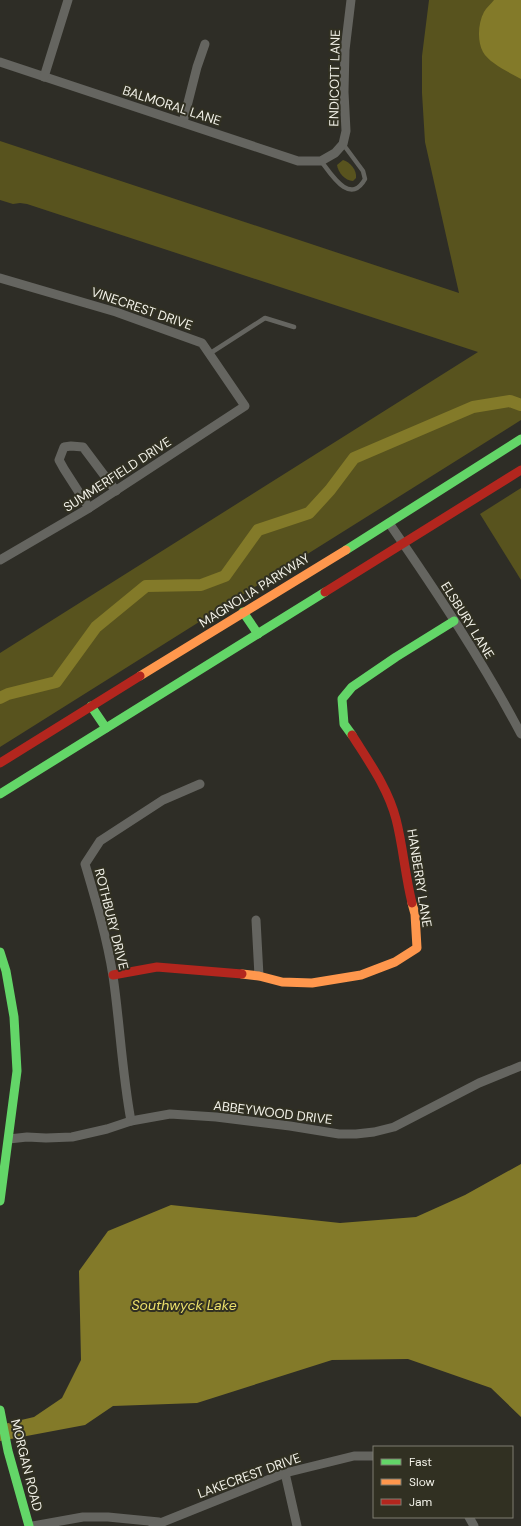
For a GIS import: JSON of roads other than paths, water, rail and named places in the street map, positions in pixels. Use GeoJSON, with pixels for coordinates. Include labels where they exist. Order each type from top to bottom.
{"type":"FeatureCollection","features":[{"type":"Feature","properties":{"kind":"main road","name":"MAGNOLIA PARKWAY"},"geometry":{"type":"LineString","coordinates":[[0,763],[389,523],[521,439]]}},
{"type":"Feature","properties":{"kind":"main road"},"geometry":{"type":"LineString","coordinates":[[0,794],[521,470]]}},
{"type":"Feature","properties":{"kind":"main road"},"geometry":{"type":"LineString","coordinates":[[243,612],[258,634]]}},
{"type":"Feature","properties":{"kind":"main road","name":"HANBERRY LANE"},"geometry":{"type":"LineString","coordinates":[[112,975],[157,967],[259,976],[282,982],[312,983],[361,975],[395,962],[417,948],[415,914],[407,883],[396,817],[381,781],[344,724],[342,699],[352,687],[396,657],[454,621]]}},
{"type":"Feature","properties":{"kind":"main road"},"geometry":{"type":"LineString","coordinates":[[91,706],[106,728]]}},
{"type":"Feature","properties":{"kind":"main road"},"geometry":{"type":"LineString","coordinates":[[0,952],[6,971],[14,1017],[17,1071],[0,1201]]}},
{"type":"Feature","properties":{"kind":"main road","name":"MORGAN ROAD"},"geometry":{"type":"LineString","coordinates":[[0,1410],[8,1451],[29,1526]]}},
{"type":"Feature","properties":{"kind":"street"},"geometry":{"type":"LineString","coordinates":[[44,77],[68,0]]}},
{"type":"Feature","properties":{"kind":"street","name":"ENDICOTT LANE"},"geometry":{"type":"LineString","coordinates":[[335,154],[343,144],[346,131],[344,92],[345,50],[351,0]]}},
{"type":"Feature","properties":{"kind":"street"},"geometry":{"type":"LineString","coordinates":[[183,122],[197,67],[205,44]]}},
{"type":"Feature","properties":{"kind":"street","name":"BALMORAL LANE"},"geometry":{"type":"LineString","coordinates":[[0,62],[298,161],[320,161],[335,154]]}},
{"type":"Feature","properties":{"kind":"street","name":"VINECREST DRIVE"},"geometry":{"type":"LineString","coordinates":[[0,278],[116,312],[202,343],[245,406]]}},
{"type":"Feature","properties":{"kind":"street","name":"SUMMERFIELD DRIVE"},"geometry":{"type":"LineString","coordinates":[[0,560],[89,508],[245,406]]}},
{"type":"Feature","properties":{"kind":"street"},"geometry":{"type":"LineString","coordinates":[[89,508],[59,460],[64,448],[71,446],[83,447],[116,491]]}},
{"type":"Feature","properties":{"kind":"street","name":"ELSBURY LANE"},"geometry":{"type":"LineString","coordinates":[[389,523],[493,683],[521,734]]}},
{"type":"Feature","properties":{"kind":"street","name":"ROTHBURY DRIVE"},"geometry":{"type":"LineString","coordinates":[[131,1121],[125,1088],[119,1020],[112,975],[102,921],[85,864],[100,841],[163,800],[200,784]]}},
{"type":"Feature","properties":{"kind":"street"},"geometry":{"type":"LineString","coordinates":[[256,920],[259,976]]}},
{"type":"Feature","properties":{"kind":"street","name":"ABBEYWOOD DRIVE"},"geometry":{"type":"LineString","coordinates":[[9,1139],[27,1137],[72,1137],[107,1129],[131,1121],[170,1114],[216,1117],[290,1126],[339,1134],[374,1132],[394,1127],[479,1083],[521,1066]]}},
{"type":"Feature","properties":{"kind":"street","name":"LAKECREST DRIVE"},"geometry":{"type":"LineString","coordinates":[[34,1526],[83,1517],[108,1517],[156,1524],[285,1473],[354,1456],[373,1456]]}},
{"type":"Feature","properties":{"kind":"street"},"geometry":{"type":"LineString","coordinates":[[285,1473],[297,1526]]}},
{"type":"Feature","properties":{"kind":"lane"},"geometry":{"type":"LineString","coordinates":[[320,161],[339,184],[347,190],[361,186],[365,179],[363,170],[343,144]]}},
{"type":"Feature","properties":{"kind":"lane"},"geometry":{"type":"LineString","coordinates":[[209,354],[265,318],[294,327]]}},
{"type":"Feature","properties":{"kind":"water"},"geometry":{"type":"Polygon","coordinates":[[[494,0],[521,0],[521,79],[490,60],[481,48],[479,37],[480,21],[485,10],[494,0]]]}},
{"type":"Feature","properties":{"kind":"water","name":"Southwyck Lake"},"geometry":{"type":"Polygon","coordinates":[[[521,1164],[521,1417],[491,1388],[408,1359],[332,1360],[197,1403],[113,1406],[85,1425],[0,1441],[0,1425],[34,1417],[62,1398],[81,1360],[79,1271],[108,1231],[171,1205],[340,1223],[416,1217],[465,1195],[521,1164]]]}},
{"type":"Feature","properties":{"kind":"waterway"},"geometry":{"type":"LineString","coordinates":[[0,698],[8,694],[56,682],[96,627],[146,586],[201,585],[225,576],[258,530],[309,513],[330,490],[354,458],[473,407],[510,401],[521,405]]}}]}
